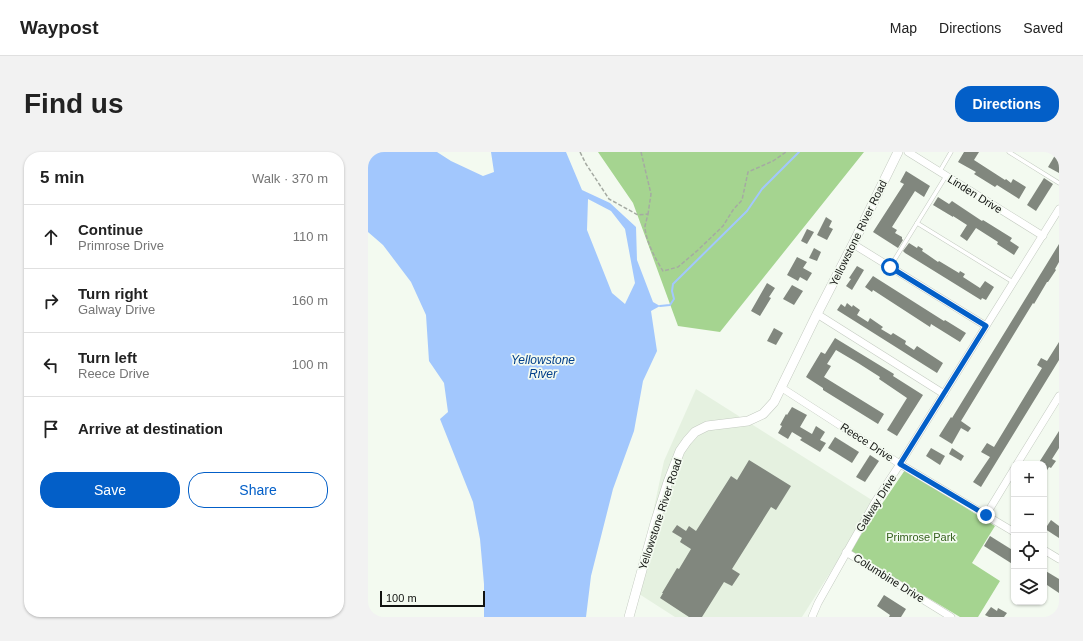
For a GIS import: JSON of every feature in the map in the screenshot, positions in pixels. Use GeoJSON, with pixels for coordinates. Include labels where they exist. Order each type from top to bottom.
{"type":"FeatureCollection","features":[{"type":"Feature","properties":{"kind":"street","name":"Yellowstone River Road"},"geometry":{"type":"LineString","coordinates":[[629,617],[655,523],[680,451],[695,432],[707,426],[748,421],[763,414],[774,402],[898,152]]}},
{"type":"Feature","properties":{"kind":"street","name":"Linden Drive"},"geometry":{"type":"LineString","coordinates":[[908,152],[1042,236]]}},
{"type":"Feature","properties":{"kind":"street","name":"Galway Drive"},"geometry":{"type":"LineString","coordinates":[[812,617],[818,603],[875,502],[1059,209]]}},
{"type":"Feature","properties":{"kind":"street"},"geometry":{"type":"LineString","coordinates":[[853,244],[986,326]]}},
{"type":"Feature","properties":{"kind":"street"},"geometry":{"type":"LineString","coordinates":[[817,314],[944,394]]}},
{"type":"Feature","properties":{"kind":"street","name":"Reece Drive"},"geometry":{"type":"LineString","coordinates":[[782,388],[900,464],[1011,530]]}},
{"type":"Feature","properties":{"kind":"street"},"geometry":{"type":"LineString","coordinates":[[1019,461],[1059,396]]}},
{"type":"Feature","properties":{"kind":"street"},"geometry":{"type":"LineString","coordinates":[[986,515],[1011,474]]}},
{"type":"Feature","properties":{"kind":"street","name":"Columbine Drive"},"geometry":{"type":"LineString","coordinates":[[846,552],[951,617]]}},
{"type":"Feature","properties":{"kind":"street"},"geometry":{"type":"LineString","coordinates":[[1047,552],[1059,559]]}},
{"type":"Feature","properties":{"kind":"lane"},"geometry":{"type":"LineString","coordinates":[[890,267],[917,223],[943,174],[952,152]]}},
{"type":"Feature","properties":{"kind":"lane"},"geometry":{"type":"LineString","coordinates":[[1009,152],[1059,183]]}},
{"type":"Feature","properties":{"kind":"lane"},"geometry":{"type":"LineString","coordinates":[[917,223],[1013,282]]}},
{"type":"Feature","properties":{"kind":"path"},"geometry":{"type":"LineString","coordinates":[[580,152],[593,175],[610,199],[638,215],[648,214]]}},
{"type":"Feature","properties":{"kind":"path"},"geometry":{"type":"LineString","coordinates":[[640,152],[651,194],[645,228],[650,246],[663,271],[678,267],[723,226],[733,210],[742,200],[748,172],[772,161],[786,152]]}},
{"type":"Feature","properties":{"kind":"shaded area"},"geometry":{"type":"Polygon","coordinates":[[[696,389],[875,502],[802,617],[675,617],[636,592],[664,461],[696,389]]]}},
{"type":"Feature","properties":{"kind":"green space"},"geometry":{"type":"Polygon","coordinates":[[[598,152],[864,152],[720,332],[678,326],[633,203],[598,152]]]}},
{"type":"Feature","properties":{"kind":"green space","name":"Primrose Park"},"geometry":{"type":"Polygon","coordinates":[[[905,470],[995,526],[972,563],[1000,581],[978,617],[960,617],[850,551],[905,470]]]}},
{"type":"Feature","properties":{"kind":"water","name":"Yellowstone River"},"geometry":{"type":"Polygon","coordinates":[[[368,152],[437,152],[451,161],[483,176],[494,172],[491,152],[566,152],[582,190],[610,203],[636,227],[637,260],[653,302],[660,306],[651,311],[657,351],[643,381],[634,431],[613,489],[591,576],[586,617],[484,617],[484,584],[480,539],[473,502],[440,419],[448,412],[444,383],[429,361],[426,315],[411,282],[383,245],[368,232],[368,152]],[[588,199],[587,230],[612,293],[625,304],[635,283],[625,229],[611,211],[588,199]]]}},
{"type":"Feature","properties":{"kind":"building"},"geometry":{"type":"Polygon","coordinates":[[[964,152],[979,152],[974,160],[1005,180],[1006,179],[1011,183],[1013,179],[1026,187],[1019,199],[997,185],[995,187],[974,174],[976,172],[958,162],[964,152]]]}},
{"type":"Feature","properties":{"kind":"building"},"geometry":{"type":"Polygon","coordinates":[[[1057,152],[1059,152],[1059,173],[1048,167],[1057,152]]]}},
{"type":"Feature","properties":{"kind":"building"},"geometry":{"type":"Polygon","coordinates":[[[906,171],[930,186],[924,197],[915,191],[892,227],[897,230],[895,233],[902,237],[903,240],[898,248],[873,232],[904,184],[900,182],[906,171]]]}},
{"type":"Feature","properties":{"kind":"building"},"geometry":{"type":"Polygon","coordinates":[[[1044,178],[1053,184],[1036,211],[1027,205],[1044,178]]]}},
{"type":"Feature","properties":{"kind":"building"},"geometry":{"type":"Polygon","coordinates":[[[938,197],[949,204],[952,201],[982,221],[983,220],[1012,238],[1010,241],[1019,247],[1014,255],[997,244],[998,242],[976,228],[967,241],[960,236],[967,225],[933,205],[938,197]]]}},
{"type":"Feature","properties":{"kind":"building"},"geometry":{"type":"Polygon","coordinates":[[[826,217],[832,221],[829,227],[833,229],[827,240],[817,235],[826,217]]]}},
{"type":"Feature","properties":{"kind":"building"},"geometry":{"type":"Polygon","coordinates":[[[807,229],[814,232],[807,244],[801,241],[807,229]]]}},
{"type":"Feature","properties":{"kind":"building"},"geometry":{"type":"Polygon","coordinates":[[[909,243],[917,248],[918,246],[923,249],[922,251],[938,262],[939,261],[959,273],[960,271],[965,274],[963,277],[980,288],[985,281],[994,287],[986,300],[982,298],[981,300],[905,253],[903,251],[909,243]]]}},
{"type":"Feature","properties":{"kind":"building"},"geometry":{"type":"Polygon","coordinates":[[[1059,244],[1059,262],[1055,269],[1056,270],[1034,304],[1033,303],[961,421],[971,428],[968,432],[961,428],[952,444],[939,436],[951,417],[952,418],[1059,244]]]}},
{"type":"Feature","properties":{"kind":"building"},"geometry":{"type":"Polygon","coordinates":[[[814,248],[821,252],[817,261],[809,258],[814,248]]]}},
{"type":"Feature","properties":{"kind":"building"},"geometry":{"type":"Polygon","coordinates":[[[797,257],[807,262],[803,268],[812,273],[807,281],[800,277],[798,281],[787,275],[797,257]]]}},
{"type":"Feature","properties":{"kind":"building"},"geometry":{"type":"Polygon","coordinates":[[[857,266],[864,270],[852,290],[846,286],[851,279],[849,278],[857,266]]]}},
{"type":"Feature","properties":{"kind":"building"},"geometry":{"type":"Polygon","coordinates":[[[873,276],[944,321],[945,320],[966,333],[960,342],[931,324],[930,327],[873,290],[872,292],[865,287],[873,276]]]}},
{"type":"Feature","properties":{"kind":"building"},"geometry":{"type":"Polygon","coordinates":[[[767,283],[775,288],[760,316],[751,311],[767,283]]]}},
{"type":"Feature","properties":{"kind":"building"},"geometry":{"type":"Polygon","coordinates":[[[792,285],[803,291],[794,305],[783,299],[792,285]]]}},
{"type":"Feature","properties":{"kind":"building"},"geometry":{"type":"Polygon","coordinates":[[[847,303],[860,310],[857,315],[868,322],[870,318],[883,327],[881,329],[891,335],[893,333],[906,341],[905,344],[914,350],[917,346],[943,363],[937,373],[837,310],[841,304],[845,307],[847,303]]]}},
{"type":"Feature","properties":{"kind":"building"},"geometry":{"type":"Polygon","coordinates":[[[774,328],[783,333],[776,345],[767,341],[774,328]]]}},
{"type":"Feature","properties":{"kind":"building"},"geometry":{"type":"Polygon","coordinates":[[[835,338],[894,374],[893,376],[923,395],[897,436],[887,430],[907,398],[879,379],[880,377],[836,350],[827,364],[831,366],[824,377],[884,414],[878,424],[823,390],[823,388],[806,377],[821,352],[825,354],[835,338]]]}},
{"type":"Feature","properties":{"kind":"building"},"geometry":{"type":"Polygon","coordinates":[[[1059,342],[1059,360],[981,487],[973,482],[990,457],[981,452],[987,443],[994,447],[1042,368],[1037,365],[1041,358],[1047,361],[1059,342]]]}},
{"type":"Feature","properties":{"kind":"building"},"geometry":{"type":"Polygon","coordinates":[[[792,407],[807,415],[800,427],[812,434],[816,426],[825,432],[820,440],[826,443],[820,452],[800,440],[802,438],[792,432],[788,439],[778,433],[782,426],[780,425],[792,407]]]}},
{"type":"Feature","properties":{"kind":"building"},"geometry":{"type":"Polygon","coordinates":[[[1059,431],[1059,448],[1052,459],[1056,461],[1051,468],[1049,467],[1047,470],[1047,461],[1040,461],[1059,431]]]}},
{"type":"Feature","properties":{"kind":"building"},"geometry":{"type":"Polygon","coordinates":[[[835,437],[859,452],[852,463],[828,448],[835,437]]]}},
{"type":"Feature","properties":{"kind":"building"},"geometry":{"type":"Polygon","coordinates":[[[931,448],[945,456],[940,465],[926,456],[931,448]]]}},
{"type":"Feature","properties":{"kind":"building"},"geometry":{"type":"Polygon","coordinates":[[[952,448],[964,456],[961,461],[949,454],[952,448]]]}},
{"type":"Feature","properties":{"kind":"building"},"geometry":{"type":"Polygon","coordinates":[[[870,455],[879,461],[865,482],[856,477],[870,455]]]}},
{"type":"Feature","properties":{"kind":"building"},"geometry":{"type":"Polygon","coordinates":[[[749,460],[791,486],[776,510],[771,507],[732,569],[740,574],[732,586],[724,582],[702,617],[689,617],[660,598],[677,568],[679,569],[691,549],[680,542],[682,538],[672,532],[677,525],[686,531],[689,526],[696,531],[731,476],[737,480],[749,460]]]}},
{"type":"Feature","properties":{"kind":"building"},"geometry":{"type":"Polygon","coordinates":[[[1051,520],[1059,526],[1059,538],[1047,530],[1047,526],[1051,520]]]}},
{"type":"Feature","properties":{"kind":"building"},"geometry":{"type":"Polygon","coordinates":[[[990,536],[1011,549],[1011,563],[984,546],[990,536]]]}},
{"type":"Feature","properties":{"kind":"building"},"geometry":{"type":"Polygon","coordinates":[[[1047,572],[1059,579],[1059,593],[1047,585],[1047,572]]]}},
{"type":"Feature","properties":{"kind":"building"},"geometry":{"type":"Polygon","coordinates":[[[884,595],[906,609],[901,617],[889,617],[890,615],[877,606],[884,595]]]}},
{"type":"Feature","properties":{"kind":"building"},"geometry":{"type":"Polygon","coordinates":[[[991,607],[997,611],[998,608],[1007,613],[1004,617],[989,617],[985,615],[991,607]]]}},
{"type":"Feature","properties":{"kind":"waterway"},"geometry":{"type":"LineString","coordinates":[[660,306],[670,305],[674,299],[672,291],[673,284],[747,211],[762,189],[799,152]]}},
{"type":"Feature","properties":{"kind":"route"},"geometry":{"type":"LineString","coordinates":[[890,267],[986,326],[900,464],[986,515]]}}]}
